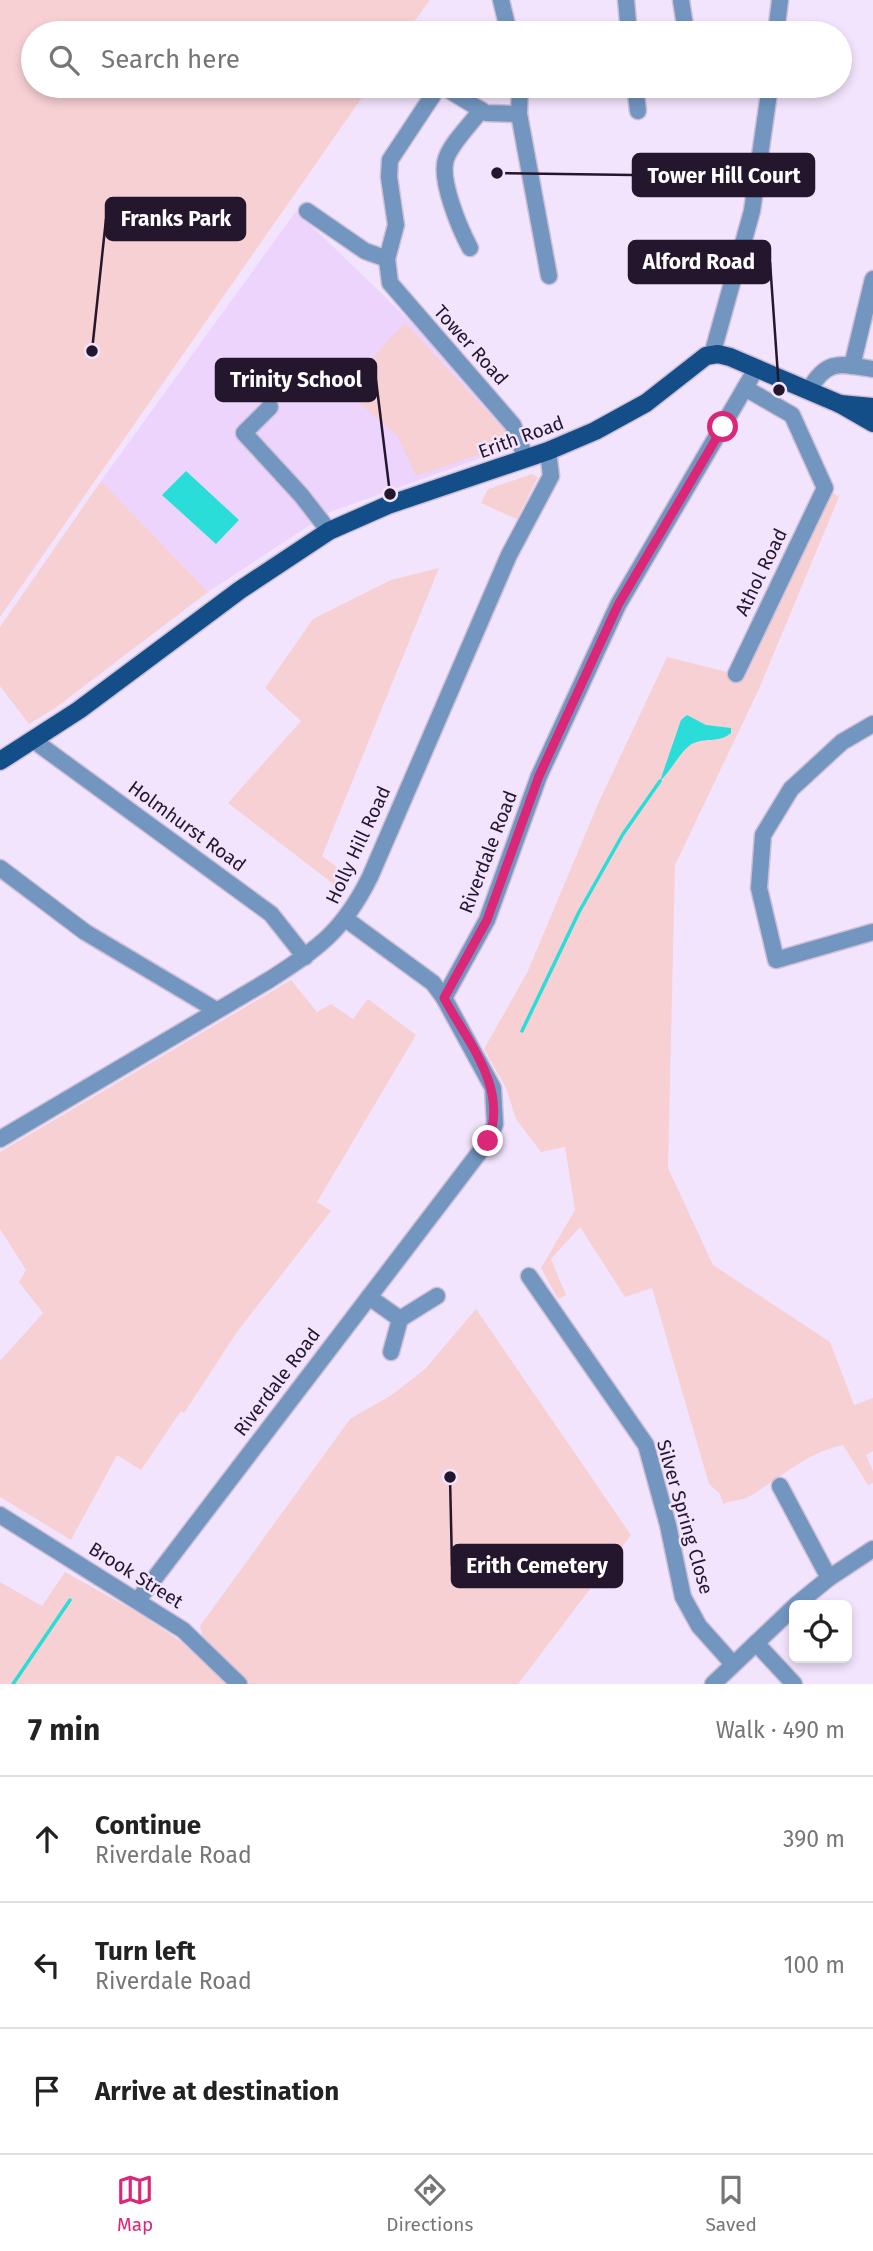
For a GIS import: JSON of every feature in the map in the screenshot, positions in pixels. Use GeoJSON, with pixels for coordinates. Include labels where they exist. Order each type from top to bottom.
{"type":"FeatureCollection","features":[{"type":"Feature","properties":{"kind":"main road"},"geometry":{"type":"LineString","coordinates":[[712,355],[730,356],[840,404],[873,423]]}},
{"type":"Feature","properties":{"kind":"main road","name":"Erith Road"},"geometry":{"type":"LineString","coordinates":[[0,761],[79,710],[240,590],[329,531],[388,505],[548,451],[646,403],[706,356],[712,355]]}},
{"type":"Feature","properties":{"kind":"main road"},"geometry":{"type":"LineString","coordinates":[[840,404],[873,407]]}},
{"type":"Feature","properties":{"kind":"street"},"geometry":{"type":"LineString","coordinates":[[501,0],[506,21]]}},
{"type":"Feature","properties":{"kind":"street"},"geometry":{"type":"LineString","coordinates":[[626,0],[628,21]]}},
{"type":"Feature","properties":{"kind":"street"},"geometry":{"type":"LineString","coordinates":[[681,0],[684,21]]}},
{"type":"Feature","properties":{"kind":"street"},"geometry":{"type":"LineString","coordinates":[[777,21],[780,0]]}},
{"type":"Feature","properties":{"kind":"street"},"geometry":{"type":"LineString","coordinates":[[307,211],[365,251],[387,259],[396,225],[388,177],[390,160],[432,98]]}},
{"type":"Feature","properties":{"kind":"street"},"geometry":{"type":"LineString","coordinates":[[460,98],[481,110],[519,114]]}},
{"type":"Feature","properties":{"kind":"street"},"geometry":{"type":"LineString","coordinates":[[520,98],[519,114],[549,275]]}},
{"type":"Feature","properties":{"kind":"street"},"geometry":{"type":"LineString","coordinates":[[636,98],[638,111]]}},
{"type":"Feature","properties":{"kind":"street"},"geometry":{"type":"LineString","coordinates":[[712,355],[752,211],[767,98]]}},
{"type":"Feature","properties":{"kind":"street"},"geometry":{"type":"LineString","coordinates":[[470,248],[459,227],[444,170],[446,157],[481,110]]}},
{"type":"Feature","properties":{"kind":"street","name":"Tower Road"},"geometry":{"type":"LineString","coordinates":[[387,259],[390,284],[513,425],[526,459]]}},
{"type":"Feature","properties":{"kind":"street"},"geometry":{"type":"LineString","coordinates":[[852,366],[873,279]]}},
{"type":"Feature","properties":{"kind":"street"},"geometry":{"type":"LineString","coordinates":[[809,390],[823,370],[837,364],[873,369]]}},
{"type":"Feature","properties":{"kind":"street","name":"Riverdale Road"},"geometry":{"type":"LineString","coordinates":[[138,1600],[488,1141],[495,1124],[493,1088],[444,998],[487,920],[539,776],[618,605],[756,369]]}},
{"type":"Feature","properties":{"kind":"street","name":"Athol Road"},"geometry":{"type":"LineString","coordinates":[[736,674],[825,488],[792,415],[745,388]]}},
{"type":"Feature","properties":{"kind":"street"},"geometry":{"type":"LineString","coordinates":[[270,407],[244,433],[329,531]]}},
{"type":"Feature","properties":{"kind":"street","name":"Holly Hill Road"},"geometry":{"type":"LineString","coordinates":[[0,1139],[305,957],[347,920],[370,877],[509,555],[551,476],[548,451]]}},
{"type":"Feature","properties":{"kind":"street"},"geometry":{"type":"LineString","coordinates":[[873,724],[842,742],[791,789],[763,835],[759,888],[776,960],[873,932]]}},
{"type":"Feature","properties":{"kind":"street","name":"Holmhurst Road"},"geometry":{"type":"LineString","coordinates":[[33,740],[271,914],[305,957]]}},
{"type":"Feature","properties":{"kind":"street"},"geometry":{"type":"LineString","coordinates":[[0,869],[85,932],[216,1010]]}},
{"type":"Feature","properties":{"kind":"street"},"geometry":{"type":"LineString","coordinates":[[347,920],[433,984],[444,998]]}},
{"type":"Feature","properties":{"kind":"street","name":"Silver Spring Close"},"geometry":{"type":"LineString","coordinates":[[529,1276],[646,1445],[668,1525],[683,1597],[699,1626],[733,1664]]}},
{"type":"Feature","properties":{"kind":"street"},"geometry":{"type":"LineString","coordinates":[[391,1352],[400,1319],[437,1296]]}},
{"type":"Feature","properties":{"kind":"street"},"geometry":{"type":"LineString","coordinates":[[369,1297],[400,1319]]}},
{"type":"Feature","properties":{"kind":"street"},"geometry":{"type":"LineString","coordinates":[[780,1486],[829,1577]]}},
{"type":"Feature","properties":{"kind":"street","name":"Brook Street"},"geometry":{"type":"LineString","coordinates":[[0,1515],[183,1630],[239,1684]]}},
{"type":"Feature","properties":{"kind":"street"},"geometry":{"type":"LineString","coordinates":[[802,1600],[829,1577],[873,1549]]}},
{"type":"Feature","properties":{"kind":"street"},"geometry":{"type":"LineString","coordinates":[[713,1684],[789,1612]]}},
{"type":"Feature","properties":{"kind":"street"},"geometry":{"type":"LineString","coordinates":[[756,1643],[794,1684]]}},
{"type":"Feature","properties":{"kind":"shaded area"},"geometry":{"type":"Polygon","coordinates":[[[0,0],[430,0],[415,21],[21,21],[21,98],[362,98],[0,617],[0,0]]]}},
{"type":"Feature","properties":{"kind":"shaded area"},"geometry":{"type":"Polygon","coordinates":[[[296,211],[409,320],[474,390],[510,434],[506,449],[330,512],[208,592],[101,481],[296,211]]]}},
{"type":"Feature","properties":{"kind":"shaded area"},"geometry":{"type":"Polygon","coordinates":[[[405,323],[506,432],[499,448],[416,476],[397,435],[343,389],[405,323]]]}},
{"type":"Feature","properties":{"kind":"shaded area"},"geometry":{"type":"Polygon","coordinates":[[[186,471],[239,520],[216,544],[162,495],[186,471]]]}},
{"type":"Feature","properties":{"kind":"shaded area"},"geometry":{"type":"Polygon","coordinates":[[[532,474],[538,477],[517,519],[481,503],[488,489],[532,474]]]}},
{"type":"Feature","properties":{"kind":"shaded area"},"geometry":{"type":"Polygon","coordinates":[[[101,481],[208,592],[55,708],[29,724],[0,686],[0,627],[101,481]]]}},
{"type":"Feature","properties":{"kind":"shaded area"},"geometry":{"type":"Polygon","coordinates":[[[825,488],[839,497],[759,689],[675,865],[668,1168],[713,1265],[830,1342],[854,1405],[873,1398],[873,1451],[866,1455],[873,1471],[873,1483],[868,1485],[843,1445],[806,1459],[748,1497],[723,1504],[720,1494],[709,1484],[652,1288],[625,1297],[580,1227],[551,1259],[566,1295],[558,1299],[541,1268],[575,1210],[565,1147],[541,1152],[516,1119],[506,1088],[484,1049],[527,973],[598,804],[667,657],[736,674],[825,488]]]}},
{"type":"Feature","properties":{"kind":"shaded area"},"geometry":{"type":"Polygon","coordinates":[[[439,568],[322,856],[350,877],[345,893],[228,803],[301,721],[265,688],[313,619],[391,580],[439,568]]]}},
{"type":"Feature","properties":{"kind":"shaded area"},"geometry":{"type":"Polygon","coordinates":[[[687,715],[706,725],[731,728],[731,733],[689,746],[660,781],[681,720],[687,715]]]}},
{"type":"Feature","properties":{"kind":"shaded area"},"geometry":{"type":"Polygon","coordinates":[[[291,980],[317,1012],[331,1004],[353,1019],[368,999],[416,1035],[317,1202],[331,1211],[237,1332],[184,1413],[181,1411],[141,1470],[117,1455],[71,1540],[0,1497],[0,1361],[43,1313],[19,1282],[26,1270],[0,1229],[0,1152],[291,980]]]}},
{"type":"Feature","properties":{"kind":"shaded area"},"geometry":{"type":"Polygon","coordinates":[[[476,1309],[631,1535],[518,1684],[0,1684],[0,1582],[42,1606],[65,1572],[140,1614],[180,1641],[211,1669],[200,1626],[350,1419],[393,1394],[425,1369],[476,1309]]]}},
{"type":"Feature","properties":{"kind":"waterway"},"geometry":{"type":"LineString","coordinates":[[522,1031],[579,912],[623,834],[660,781]]}},
{"type":"Feature","properties":{"kind":"waterway"},"geometry":{"type":"LineString","coordinates":[[13,1684],[70,1600]]}},
{"type":"Feature","properties":{"kind":"place","name":"Tower Hill Court"},"geometry":{"type":"Point","coordinates":[497,173]}},
{"type":"Feature","properties":{"kind":"place","name":"Franks Park"},"geometry":{"type":"Point","coordinates":[92,351]}},
{"type":"Feature","properties":{"kind":"place","name":"Alford Road"},"geometry":{"type":"Point","coordinates":[779,390]}},
{"type":"Feature","properties":{"kind":"place","name":"Trinity School"},"geometry":{"type":"Point","coordinates":[390,494]}},
{"type":"Feature","properties":{"kind":"place","name":"Erith Cemetery"},"geometry":{"type":"Point","coordinates":[450,1477]}},
{"type":"Feature","properties":{"kind":"route"},"geometry":{"type":"LineString","coordinates":[[488,1141],[495,1124],[496,1103],[493,1088],[444,998],[487,920],[539,776],[618,605],[723,427]]}}]}
